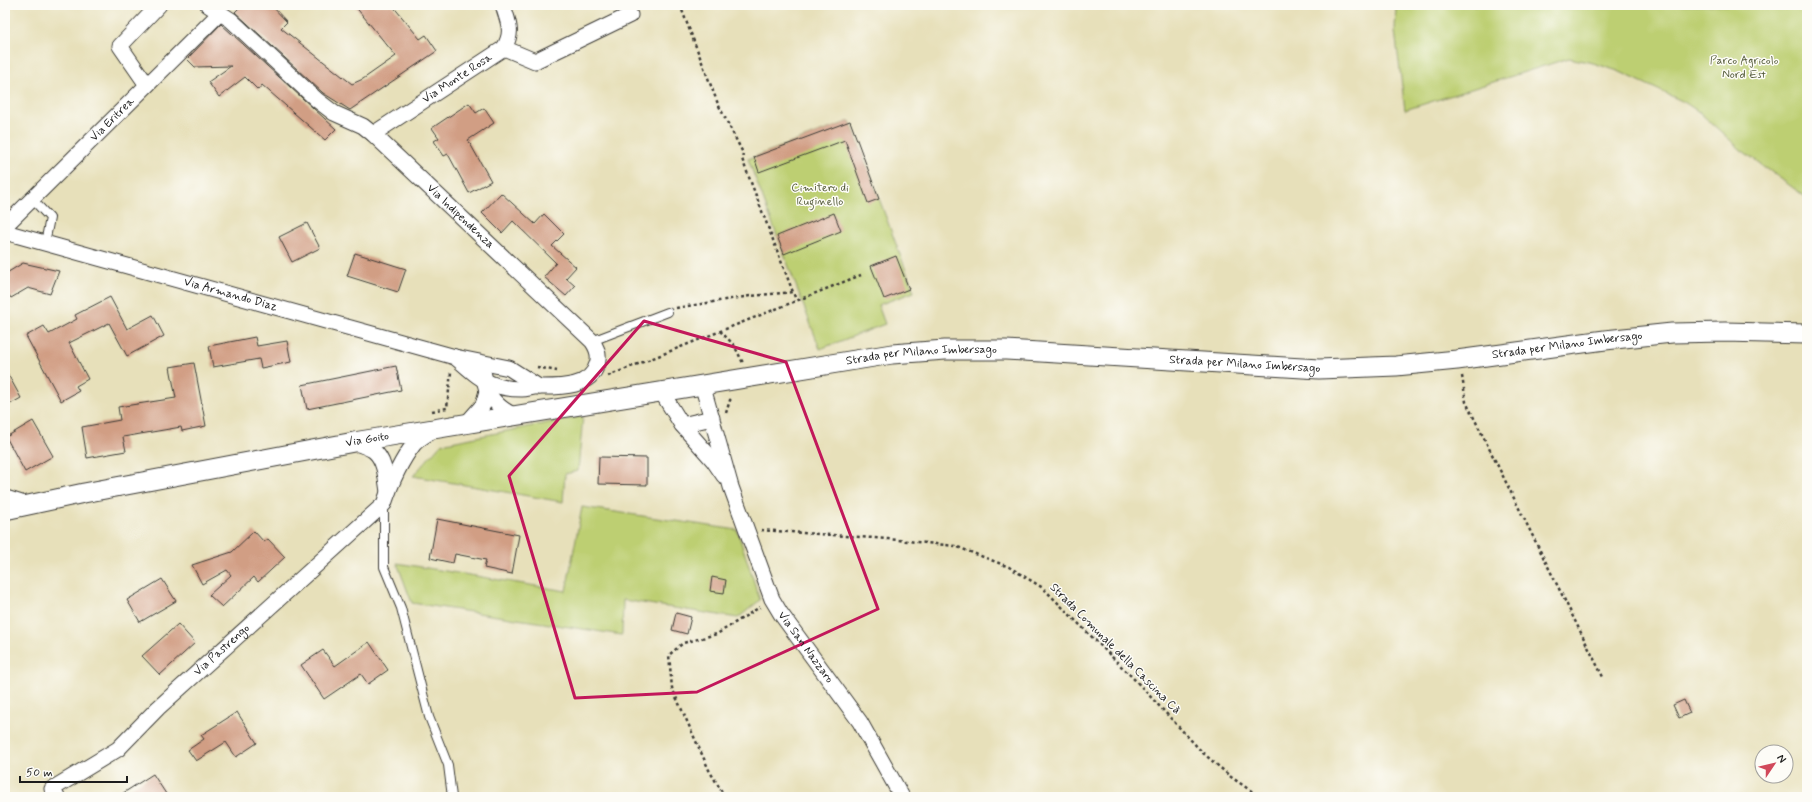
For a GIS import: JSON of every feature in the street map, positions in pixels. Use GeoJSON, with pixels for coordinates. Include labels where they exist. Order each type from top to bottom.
{"type":"FeatureCollection","features":[{"type":"Feature","properties":{"kind":"street"},"geometry":{"type":"LineString","coordinates":[[147,85],[120,46],[159,5]]}},
{"type":"Feature","properties":{"kind":"street","name":"Via Monte Rosa"},"geometry":{"type":"LineString","coordinates":[[373,134],[504,48],[509,40],[511,29],[503,5]]}},
{"type":"Feature","properties":{"kind":"street","name":"Via Eritrea"},"geometry":{"type":"LineString","coordinates":[[5,226],[147,85],[214,9]]}},
{"type":"Feature","properties":{"kind":"street","name":"Via Indipendenza"},"geometry":{"type":"LineString","coordinates":[[214,9],[231,20],[317,100],[334,113],[363,126],[373,134],[592,341]]}},
{"type":"Feature","properties":{"kind":"street"},"geometry":{"type":"LineString","coordinates":[[504,48],[535,61],[630,15]]}},
{"type":"Feature","properties":{"kind":"street","name":"Via Armando Diaz"},"geometry":{"type":"LineString","coordinates":[[5,232],[455,357],[509,368],[539,386]]}},
{"type":"Feature","properties":{"kind":"street","name":"Strada per Milano Imbersago"},"geometry":{"type":"LineString","coordinates":[[702,384],[892,354],[945,350],[1014,350],[1319,369],[1396,366],[1457,360],[1605,340],[1672,333],[1725,332],[1807,334]]}},
{"type":"Feature","properties":{"kind":"street"},"geometry":{"type":"LineString","coordinates":[[486,386],[492,384],[522,389],[539,386],[559,387],[578,384],[587,379],[595,371],[597,366],[598,354],[592,341]]}},
{"type":"Feature","properties":{"kind":"street","name":"Via Armando Diaz"},"geometry":{"type":"LineString","coordinates":[[455,357],[486,386]]}},
{"type":"Feature","properties":{"kind":"street"},"geometry":{"type":"LineString","coordinates":[[467,423],[483,406],[486,386],[484,373],[486,367],[490,364]]}},
{"type":"Feature","properties":{"kind":"street","name":"Via Goito"},"geometry":{"type":"LineString","coordinates":[[5,510],[33,503],[354,442],[702,384]]}},
{"type":"Feature","properties":{"kind":"street","name":"Via San Nazzaro"},"geometry":{"type":"LineString","coordinates":[[702,384],[731,486],[772,599],[781,614],[860,722],[902,797]]}},
{"type":"Feature","properties":{"kind":"street"},"geometry":{"type":"LineString","coordinates":[[486,386],[499,406],[515,416]]}},
{"type":"Feature","properties":{"kind":"street"},"geometry":{"type":"LineString","coordinates":[[539,386],[539,412]]}},
{"type":"Feature","properties":{"kind":"street","name":"Via San Nazzaro"},"geometry":{"type":"LineString","coordinates":[[661,391],[682,425],[713,460],[731,486]]}},
{"type":"Feature","properties":{"kind":"street"},"geometry":{"type":"LineString","coordinates":[[682,425],[712,418]]}},
{"type":"Feature","properties":{"kind":"street","name":"Via Pastrengo"},"geometry":{"type":"LineString","coordinates":[[57,797],[52,789],[118,749],[158,708],[386,499],[402,462],[415,443],[435,428]]}},
{"type":"Feature","properties":{"kind":"street"},"geometry":{"type":"LineString","coordinates":[[354,442],[374,452],[381,460],[385,472],[386,499]]}},
{"type":"Feature","properties":{"kind":"lane"},"geometry":{"type":"LineString","coordinates":[[32,199],[50,218],[45,243]]}},
{"type":"Feature","properties":{"kind":"lane"},"geometry":{"type":"LineString","coordinates":[[592,341],[668,312]]}},
{"type":"Feature","properties":{"kind":"lane","name":"Via Goito"},"geometry":{"type":"LineString","coordinates":[[5,494],[33,503]]}},
{"type":"Feature","properties":{"kind":"lane"},"geometry":{"type":"LineString","coordinates":[[386,499],[384,567],[401,608],[429,717],[448,765],[452,797]]}},
{"type":"Feature","properties":{"kind":"path"},"geometry":{"type":"LineString","coordinates":[[680,5],[718,104],[743,153],[742,160],[796,300]]}},
{"type":"Feature","properties":{"kind":"path"},"geometry":{"type":"LineString","coordinates":[[595,371],[608,376],[861,275]]}},
{"type":"Feature","properties":{"kind":"path"},"geometry":{"type":"LineString","coordinates":[[668,312],[679,306],[750,296],[793,292]]}},
{"type":"Feature","properties":{"kind":"path"},"geometry":{"type":"LineString","coordinates":[[720,332],[734,345],[743,360],[747,377]]}},
{"type":"Feature","properties":{"kind":"path"},"geometry":{"type":"LineString","coordinates":[[1457,360],[1461,370],[1466,402],[1603,677]]}},
{"type":"Feature","properties":{"kind":"path"},"geometry":{"type":"LineString","coordinates":[[533,367],[559,372]]}},
{"type":"Feature","properties":{"kind":"path"},"geometry":{"type":"LineString","coordinates":[[712,418],[725,415],[730,400],[736,394]]}},
{"type":"Feature","properties":{"kind":"path","name":"Strada Comunale della Cascina Cà"},"geometry":{"type":"LineString","coordinates":[[746,528],[773,532],[888,539],[955,546],[1009,567],[1043,588],[1135,680],[1203,753],[1231,777],[1260,797]]}},
{"type":"Feature","properties":{"kind":"path"},"geometry":{"type":"LineString","coordinates":[[725,797],[709,770],[672,688],[669,655],[683,643],[718,634],[772,599]]}},
{"type":"Feature","properties":{"kind":"highlighted area"},"geometry":{"type":"Polygon","coordinates":[[[644,321],[786,362],[878,609],[697,692],[575,698],[509,476],[644,321]]]}},
{"type":"Feature","properties":{"kind":"green space","name":"Parco Agricolo Nord Est"},"geometry":{"type":"Polygon","coordinates":[[[1396,5],[1807,5],[1807,198],[1740,149],[1699,112],[1684,102],[1618,71],[1593,63],[1569,58],[1405,110],[1395,31],[1396,5]]]}},
{"type":"Feature","properties":{"kind":"green space","name":"Cimitero di Ruginello"},"geometry":{"type":"Polygon","coordinates":[[[850,121],[914,292],[878,305],[885,324],[820,349],[748,159],[850,121]]]}},
{"type":"Feature","properties":{"kind":"green space"},"geometry":{"type":"Polygon","coordinates":[[[583,416],[578,471],[565,474],[563,502],[413,476],[441,444],[583,416]]]}},
{"type":"Feature","properties":{"kind":"green space"},"geometry":{"type":"Polygon","coordinates":[[[582,507],[737,530],[760,600],[738,618],[623,600],[622,635],[412,603],[397,563],[566,591],[582,507]]]}},
{"type":"Feature","properties":{"kind":"building"},"geometry":{"type":"Polygon","coordinates":[[[242,5],[271,5],[287,22],[281,28],[352,84],[363,79],[396,56],[354,5],[392,5],[420,39],[426,35],[437,51],[350,110],[323,93],[235,12],[242,5]]]}},
{"type":"Feature","properties":{"kind":"building"},"geometry":{"type":"Polygon","coordinates":[[[221,24],[336,129],[325,140],[262,85],[258,90],[245,77],[219,97],[208,82],[231,66],[195,67],[187,59],[221,24]]]}},
{"type":"Feature","properties":{"kind":"building"},"geometry":{"type":"Polygon","coordinates":[[[469,103],[476,113],[484,108],[494,123],[468,140],[491,181],[469,193],[448,154],[444,156],[434,141],[439,138],[432,128],[469,103]]]}},
{"type":"Feature","properties":{"kind":"building"},"geometry":{"type":"Polygon","coordinates":[[[850,121],[879,199],[868,203],[845,140],[759,172],[754,157],[850,121]]]}},
{"type":"Feature","properties":{"kind":"building"},"geometry":{"type":"Polygon","coordinates":[[[501,193],[535,224],[544,214],[564,234],[552,246],[576,267],[566,278],[575,286],[566,296],[544,277],[556,263],[513,221],[502,233],[482,213],[501,193]]]}},
{"type":"Feature","properties":{"kind":"building"},"geometry":{"type":"Polygon","coordinates":[[[834,213],[841,231],[784,254],[777,236],[834,213]]]}},
{"type":"Feature","properties":{"kind":"building"},"geometry":{"type":"Polygon","coordinates":[[[307,223],[320,248],[292,262],[279,237],[307,223]]]}},
{"type":"Feature","properties":{"kind":"building"},"geometry":{"type":"Polygon","coordinates":[[[355,253],[406,269],[398,292],[347,276],[355,253]]]}},
{"type":"Feature","properties":{"kind":"building"},"geometry":{"type":"Polygon","coordinates":[[[896,256],[909,289],[884,299],[871,266],[896,256]]]}},
{"type":"Feature","properties":{"kind":"building"},"geometry":{"type":"Polygon","coordinates":[[[23,263],[59,271],[50,294],[28,288],[11,298],[5,290],[5,274],[23,263]]]}},
{"type":"Feature","properties":{"kind":"building"},"geometry":{"type":"Polygon","coordinates":[[[110,297],[127,329],[153,315],[164,336],[127,356],[109,323],[69,343],[88,379],[76,386],[79,391],[61,401],[26,336],[44,326],[49,334],[77,319],[75,315],[110,297]]]}},
{"type":"Feature","properties":{"kind":"building"},"geometry":{"type":"Polygon","coordinates":[[[255,337],[257,346],[287,341],[291,362],[261,368],[259,359],[213,367],[209,346],[255,337]]]}},
{"type":"Feature","properties":{"kind":"building"},"geometry":{"type":"Polygon","coordinates":[[[194,363],[206,426],[182,431],[181,427],[123,437],[126,451],[87,458],[82,427],[120,420],[118,407],[176,398],[170,367],[194,363]]]}},
{"type":"Feature","properties":{"kind":"building"},"geometry":{"type":"Polygon","coordinates":[[[396,366],[401,390],[307,409],[302,385],[396,366]]]}},
{"type":"Feature","properties":{"kind":"building"},"geometry":{"type":"Polygon","coordinates":[[[5,369],[21,398],[5,407],[5,369]]]}},
{"type":"Feature","properties":{"kind":"building"},"geometry":{"type":"Polygon","coordinates":[[[33,421],[53,456],[25,472],[6,437],[33,421]]]}},
{"type":"Feature","properties":{"kind":"building"},"geometry":{"type":"Polygon","coordinates":[[[599,457],[647,458],[647,485],[598,484],[599,457]]]}},
{"type":"Feature","properties":{"kind":"building"},"geometry":{"type":"Polygon","coordinates":[[[437,519],[519,535],[512,574],[484,568],[486,560],[455,554],[453,563],[430,558],[437,519]]]}},
{"type":"Feature","properties":{"kind":"building"},"geometry":{"type":"Polygon","coordinates":[[[254,531],[264,542],[268,539],[285,557],[258,582],[254,577],[222,607],[209,595],[231,575],[227,570],[202,584],[192,565],[232,552],[254,531]]]}},
{"type":"Feature","properties":{"kind":"building"},"geometry":{"type":"Polygon","coordinates":[[[712,577],[726,580],[724,593],[710,591],[712,577]]]}},
{"type":"Feature","properties":{"kind":"building"},"geometry":{"type":"Polygon","coordinates":[[[162,579],[176,601],[140,622],[127,600],[162,579]]]}},
{"type":"Feature","properties":{"kind":"building"},"geometry":{"type":"Polygon","coordinates":[[[676,613],[691,617],[687,634],[672,630],[676,613]]]}},
{"type":"Feature","properties":{"kind":"building"},"geometry":{"type":"Polygon","coordinates":[[[178,624],[195,643],[160,675],[142,656],[178,624]]]}},
{"type":"Feature","properties":{"kind":"building"},"geometry":{"type":"Polygon","coordinates":[[[369,642],[388,670],[368,684],[361,674],[324,699],[301,665],[323,650],[335,666],[369,642]]]}},
{"type":"Feature","properties":{"kind":"building"},"geometry":{"type":"Polygon","coordinates":[[[1684,700],[1690,713],[1679,718],[1673,705],[1684,700]]]}},
{"type":"Feature","properties":{"kind":"building"},"geometry":{"type":"Polygon","coordinates":[[[237,712],[257,743],[236,757],[226,742],[196,761],[188,750],[204,739],[201,735],[237,712]]]}},
{"type":"Feature","properties":{"kind":"building"},"geometry":{"type":"Polygon","coordinates":[[[153,774],[168,797],[117,797],[153,774]]]}}]}
